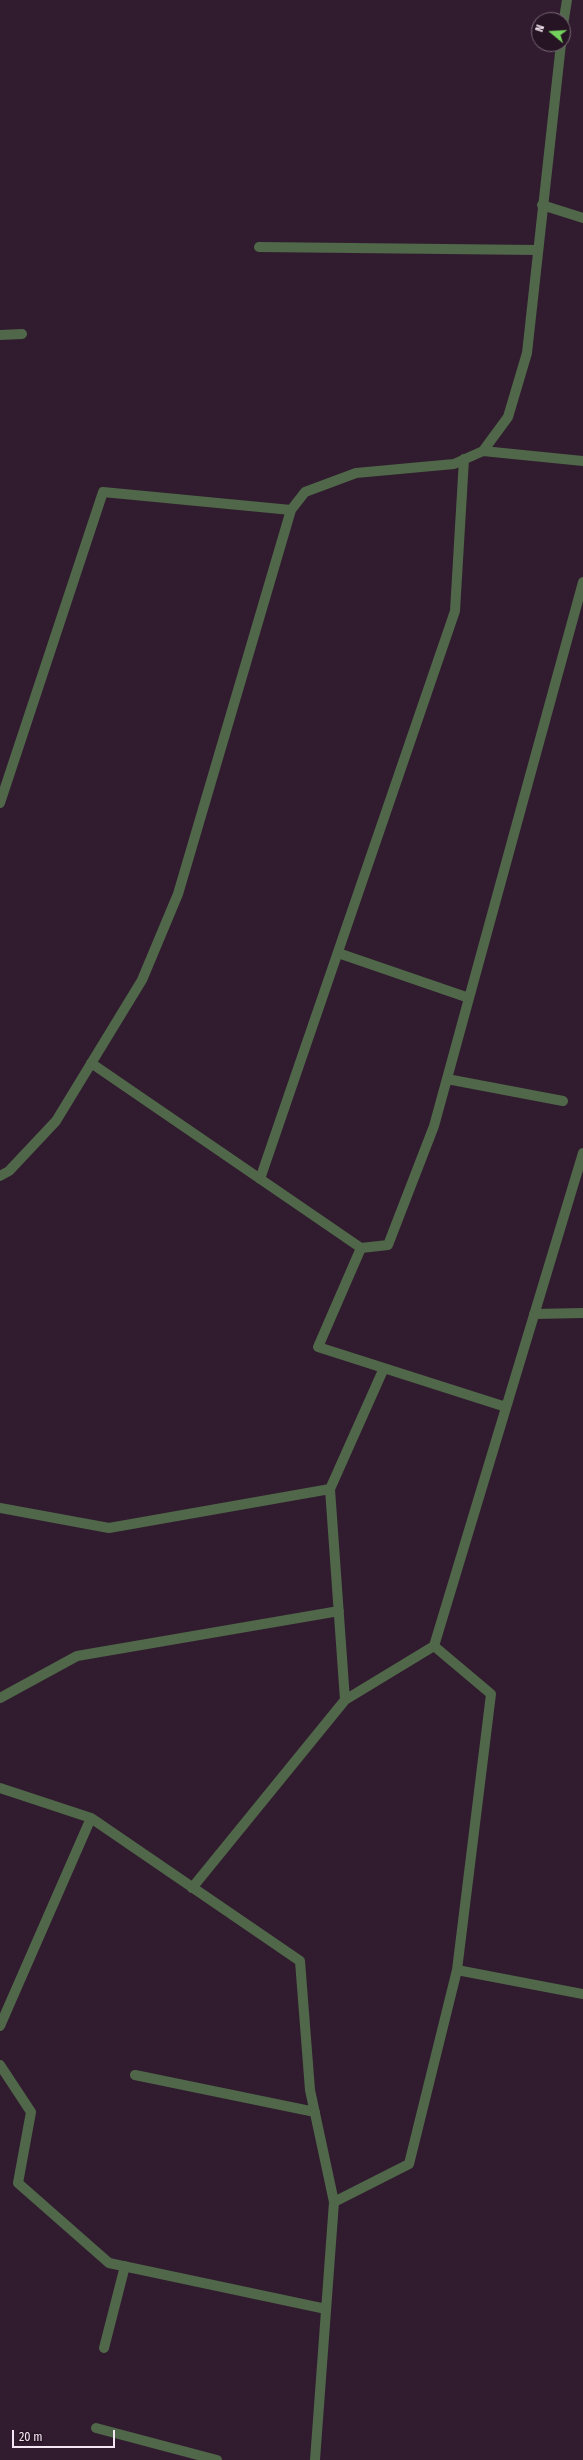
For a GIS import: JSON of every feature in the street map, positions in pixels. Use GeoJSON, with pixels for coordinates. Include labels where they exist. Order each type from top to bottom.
{"type":"FeatureCollection","features":[{"type":"Feature","properties":{"kind":"street"},"geometry":{"type":"LineString","coordinates":[[565,12],[567,0]]}},
{"type":"Feature","properties":{"kind":"street"},"geometry":{"type":"LineString","coordinates":[[483,451],[508,417],[526,353],[559,52]]}},
{"type":"Feature","properties":{"kind":"street"},"geometry":{"type":"LineString","coordinates":[[542,205],[583,218]]}},
{"type":"Feature","properties":{"kind":"street"},"geometry":{"type":"LineString","coordinates":[[259,247],[538,250]]}},
{"type":"Feature","properties":{"kind":"street"},"geometry":{"type":"LineString","coordinates":[[0,335],[22,334]]}},
{"type":"Feature","properties":{"kind":"street"},"geometry":{"type":"LineString","coordinates":[[0,1176],[9,1171],[56,1121],[142,980],[178,894],[291,510],[305,492],[356,474],[454,464],[483,451],[583,461]]}},
{"type":"Feature","properties":{"kind":"street"},"geometry":{"type":"LineString","coordinates":[[260,1179],[455,611],[464,459]]}},
{"type":"Feature","properties":{"kind":"street"},"geometry":{"type":"LineString","coordinates":[[0,803],[103,492],[291,510]]}},
{"type":"Feature","properties":{"kind":"street"},"geometry":{"type":"LineString","coordinates":[[91,1063],[361,1248],[388,1245],[434,1126],[583,582]]}},
{"type":"Feature","properties":{"kind":"street"},"geometry":{"type":"LineString","coordinates":[[338,953],[469,998]]}},
{"type":"Feature","properties":{"kind":"street"},"geometry":{"type":"LineString","coordinates":[[447,1079],[563,1101]]}},
{"type":"Feature","properties":{"kind":"street"},"geometry":{"type":"LineString","coordinates":[[192,1888],[345,1700],[434,1646],[583,1153]]}},
{"type":"Feature","properties":{"kind":"street"},"geometry":{"type":"LineString","coordinates":[[361,1248],[318,1347],[506,1407]]}},
{"type":"Feature","properties":{"kind":"street"},"geometry":{"type":"LineString","coordinates":[[534,1314],[583,1313]]}},
{"type":"Feature","properties":{"kind":"street"},"geometry":{"type":"LineString","coordinates":[[345,1700],[330,1489],[384,1368]]}},
{"type":"Feature","properties":{"kind":"street"},"geometry":{"type":"LineString","coordinates":[[0,1508],[109,1528],[330,1489]]}},
{"type":"Feature","properties":{"kind":"street"},"geometry":{"type":"LineString","coordinates":[[0,1698],[77,1656],[339,1610]]}},
{"type":"Feature","properties":{"kind":"street"},"geometry":{"type":"LineString","coordinates":[[334,2202],[409,2164],[457,1970],[490,1694],[434,1646]]}},
{"type":"Feature","properties":{"kind":"street"},"geometry":{"type":"LineString","coordinates":[[0,1788],[91,1818],[300,1961],[310,2090],[334,2202],[315,2460]]}},
{"type":"Feature","properties":{"kind":"street"},"geometry":{"type":"LineString","coordinates":[[0,2026],[91,1818]]}},
{"type":"Feature","properties":{"kind":"street"},"geometry":{"type":"LineString","coordinates":[[457,1970],[583,1994]]}},
{"type":"Feature","properties":{"kind":"street"},"geometry":{"type":"LineString","coordinates":[[0,2065],[31,2112],[18,2183],[109,2263],[326,2309]]}},
{"type":"Feature","properties":{"kind":"street"},"geometry":{"type":"LineString","coordinates":[[135,2075],[315,2112]]}},
{"type":"Feature","properties":{"kind":"street"},"geometry":{"type":"LineString","coordinates":[[104,2348],[125,2266]]}},
{"type":"Feature","properties":{"kind":"street"},"geometry":{"type":"LineString","coordinates":[[96,2428],[217,2460]]}}]}
